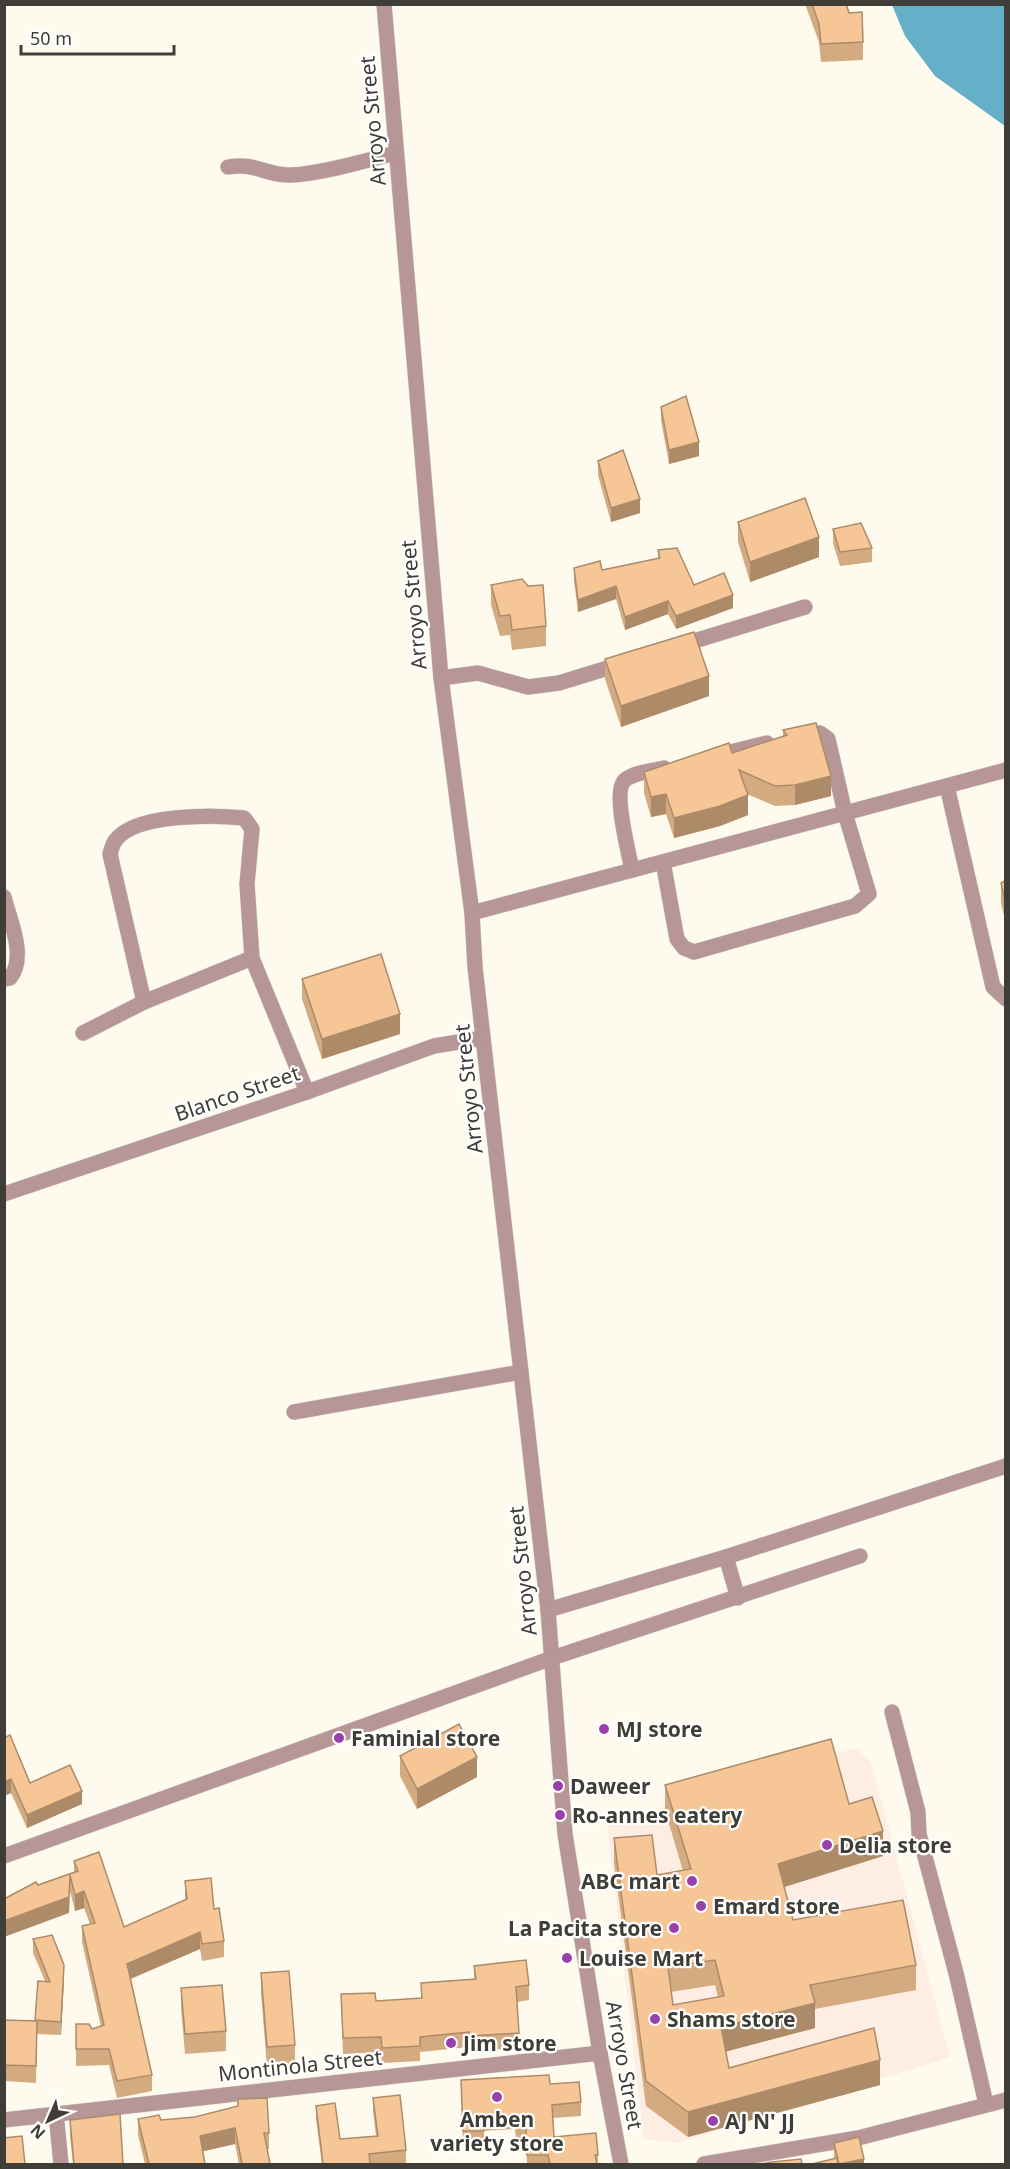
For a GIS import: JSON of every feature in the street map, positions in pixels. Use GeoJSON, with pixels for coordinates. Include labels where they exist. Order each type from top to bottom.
{"type":"FeatureCollection","features":[{"type":"Feature","properties":{"kind":"street","name":"Arroyo Street"},"geometry":{"type":"LineString","coordinates":[[384,4],[441,678],[472,913],[483,1038],[548,1610],[565,1834],[600,2053],[621,2164]]}},
{"type":"Feature","properties":{"kind":"street"},"geometry":{"type":"LineString","coordinates":[[228,167],[245,164],[275,174],[293,175],[396,153]]}},
{"type":"Feature","properties":{"kind":"street"},"geometry":{"type":"LineString","coordinates":[[660,652],[805,607]]}},
{"type":"Feature","properties":{"kind":"street"},"geometry":{"type":"LineString","coordinates":[[441,678],[478,673],[528,687],[559,683],[637,659]]}},
{"type":"Feature","properties":{"kind":"street"},"geometry":{"type":"LineString","coordinates":[[663,862],[677,939],[684,948],[694,952],[855,906],[865,900],[869,894],[845,813],[828,739],[820,733],[808,734],[697,760]]}},
{"type":"Feature","properties":{"kind":"street"},"geometry":{"type":"LineString","coordinates":[[632,870],[618,795],[622,782],[631,776],[675,765]]}},
{"type":"Feature","properties":{"kind":"street"},"geometry":{"type":"LineString","coordinates":[[472,913],[1005,771]]}},
{"type":"Feature","properties":{"kind":"street"},"geometry":{"type":"LineString","coordinates":[[947,786],[993,987],[1005,999]]}},
{"type":"Feature","properties":{"kind":"street"},"geometry":{"type":"LineString","coordinates":[[144,1002],[110,854],[115,840],[137,827],[159,819],[244,818],[252,829],[247,884],[252,958],[307,1092]]}},
{"type":"Feature","properties":{"kind":"street"},"geometry":{"type":"LineString","coordinates":[[4,897],[18,956],[18,969],[10,978],[4,979]]}},
{"type":"Feature","properties":{"kind":"street"},"geometry":{"type":"LineString","coordinates":[[83,1033],[144,1002],[252,958]]}},
{"type":"Feature","properties":{"kind":"street","name":"Blanco Street"},"geometry":{"type":"LineString","coordinates":[[4,1194],[307,1092],[434,1046],[483,1038]]}},
{"type":"Feature","properties":{"kind":"street"},"geometry":{"type":"LineString","coordinates":[[294,1412],[521,1372]]}},
{"type":"Feature","properties":{"kind":"street"},"geometry":{"type":"LineString","coordinates":[[548,1610],[726,1557],[1005,1466]]}},
{"type":"Feature","properties":{"kind":"street"},"geometry":{"type":"LineString","coordinates":[[4,1856],[552,1658],[860,1556]]}},
{"type":"Feature","properties":{"kind":"street"},"geometry":{"type":"LineString","coordinates":[[726,1557],[738,1598]]}},
{"type":"Feature","properties":{"kind":"street"},"geometry":{"type":"LineString","coordinates":[[892,1712],[918,1812],[919,1834],[957,1977],[986,2104]]}},
{"type":"Feature","properties":{"kind":"street","name":"Montinola Street"},"geometry":{"type":"LineString","coordinates":[[4,2120],[600,2053]]}},
{"type":"Feature","properties":{"kind":"street"},"geometry":{"type":"LineString","coordinates":[[704,2164],[858,2138],[1005,2100]]}},
{"type":"Feature","properties":{"kind":"street"},"geometry":{"type":"LineString","coordinates":[[56,2114],[62,2164]]}},
{"type":"Feature","properties":{"kind":"shaded area"},"geometry":{"type":"Polygon","coordinates":[[[855,1748],[871,1762],[950,2057],[678,2143],[644,2139],[607,1825],[855,1748]]]}},
{"type":"Feature","properties":{"kind":"water"},"geometry":{"type":"Polygon","coordinates":[[[892,5],[1005,5],[1005,126],[935,76],[905,36],[892,5]]]}},
{"type":"Feature","properties":{"kind":"building"},"geometry":{"type":"Polygon","coordinates":[[[812,4],[846,4],[849,13],[862,12],[863,42],[821,44],[819,24],[812,4]]]}},
{"type":"Feature","properties":{"kind":"building"},"geometry":{"type":"Polygon","coordinates":[[[686,396],[699,442],[669,450],[661,407],[686,396]]]}},
{"type":"Feature","properties":{"kind":"building"},"geometry":{"type":"Polygon","coordinates":[[[623,450],[640,499],[611,508],[598,461],[623,450]]]}},
{"type":"Feature","properties":{"kind":"building"},"geometry":{"type":"Polygon","coordinates":[[[805,498],[819,537],[750,562],[738,522],[805,498]]]}},
{"type":"Feature","properties":{"kind":"building"},"geometry":{"type":"Polygon","coordinates":[[[861,523],[872,548],[840,552],[833,529],[861,523]]]}},
{"type":"Feature","properties":{"kind":"building"},"geometry":{"type":"Polygon","coordinates":[[[677,548],[694,585],[724,573],[733,595],[676,616],[668,601],[625,617],[616,586],[578,600],[574,568],[600,561],[602,570],[660,558],[658,550],[677,548]]]}},
{"type":"Feature","properties":{"kind":"building"},"geometry":{"type":"Polygon","coordinates":[[[522,579],[528,586],[543,585],[546,626],[512,630],[510,615],[500,616],[491,585],[522,579]]]}},
{"type":"Feature","properties":{"kind":"building"},"geometry":{"type":"Polygon","coordinates":[[[694,632],[709,676],[621,706],[605,659],[694,632]]]}},
{"type":"Feature","properties":{"kind":"building"},"geometry":{"type":"Polygon","coordinates":[[[816,723],[831,776],[795,785],[775,786],[739,770],[748,795],[720,806],[674,818],[666,794],[651,797],[644,772],[729,743],[732,753],[787,735],[783,730],[816,723]]]}},
{"type":"Feature","properties":{"kind":"building"},"geometry":{"type":"Polygon","coordinates":[[[1005,881],[1005,900],[1001,883],[1005,881]]]}},
{"type":"Feature","properties":{"kind":"building"},"geometry":{"type":"Polygon","coordinates":[[[381,954],[400,1014],[322,1039],[302,979],[381,954]]]}},
{"type":"Feature","properties":{"kind":"building"},"geometry":{"type":"Polygon","coordinates":[[[459,1724],[477,1757],[417,1789],[400,1756],[459,1724]]]}},
{"type":"Feature","properties":{"kind":"building"},"geometry":{"type":"Polygon","coordinates":[[[10,1735],[30,1783],[70,1765],[82,1791],[27,1815],[11,1779],[4,1782],[4,1738],[10,1735]]]}},
{"type":"Feature","properties":{"kind":"building"},"geometry":{"type":"Polygon","coordinates":[[[831,1739],[849,1804],[872,1797],[883,1831],[778,1864],[793,1920],[903,1900],[916,1965],[810,1985],[815,2003],[721,2027],[729,2068],[874,2028],[880,2060],[688,2112],[646,2081],[614,1838],[652,1835],[657,1875],[691,1869],[665,1785],[831,1739]],[[715,1960],[668,1967],[673,2005],[724,1996],[715,1960]]]}},
{"type":"Feature","properties":{"kind":"building"},"geometry":{"type":"Polygon","coordinates":[[[99,1852],[124,1927],[187,1899],[185,1881],[211,1878],[214,1909],[219,1908],[224,1941],[202,1944],[200,1932],[127,1964],[152,2075],[117,2081],[109,2049],[76,2049],[76,2024],[89,2024],[92,2029],[104,2025],[82,1926],[95,1923],[84,1891],[75,1895],[70,1875],[69,1897],[4,1921],[4,1899],[36,1882],[38,1885],[78,1871],[74,1861],[99,1852]]]}},
{"type":"Feature","properties":{"kind":"building"},"geometry":{"type":"Polygon","coordinates":[[[52,1935],[64,1965],[61,2022],[35,2020],[38,1981],[50,1982],[33,1939],[52,1935]]]}},
{"type":"Feature","properties":{"kind":"building"},"geometry":{"type":"Polygon","coordinates":[[[526,1960],[529,1985],[516,1987],[519,2033],[469,2036],[469,2032],[420,2037],[420,2046],[382,2048],[381,2037],[343,2038],[341,1994],[375,1993],[376,2001],[422,1998],[421,1983],[476,1979],[474,1966],[526,1960]]]}},
{"type":"Feature","properties":{"kind":"building"},"geometry":{"type":"Polygon","coordinates":[[[289,1971],[295,2045],[267,2047],[261,1973],[289,1971]]]}},
{"type":"Feature","properties":{"kind":"building"},"geometry":{"type":"Polygon","coordinates":[[[222,1985],[226,2031],[185,2034],[181,1988],[222,1985]]]}},
{"type":"Feature","properties":{"kind":"building"},"geometry":{"type":"Polygon","coordinates":[[[4,2020],[37,2021],[36,2066],[4,2065],[4,2020]]]}},
{"type":"Feature","properties":{"kind":"building"},"geometry":{"type":"Polygon","coordinates":[[[549,2075],[550,2084],[579,2082],[581,2102],[552,2105],[554,2137],[596,2133],[597,2164],[550,2164],[548,2155],[527,2155],[526,2125],[516,2126],[515,2116],[483,2118],[484,2131],[463,2131],[461,2080],[549,2075]]]}},
{"type":"Feature","properties":{"kind":"building"},"geometry":{"type":"Polygon","coordinates":[[[400,2095],[406,2150],[369,2154],[370,2164],[323,2164],[316,2106],[335,2103],[340,2139],[378,2136],[373,2098],[400,2095]]]}},
{"type":"Feature","properties":{"kind":"building"},"geometry":{"type":"Polygon","coordinates":[[[267,2098],[269,2133],[264,2133],[270,2164],[242,2164],[235,2128],[200,2136],[205,2164],[149,2164],[138,2119],[159,2115],[161,2120],[195,2117],[238,2106],[238,2099],[267,2098]]]}},
{"type":"Feature","properties":{"kind":"building"},"geometry":{"type":"Polygon","coordinates":[[[120,2114],[123,2164],[74,2164],[70,2120],[120,2114]]]}},
{"type":"Feature","properties":{"kind":"building"},"geometry":{"type":"Polygon","coordinates":[[[22,2136],[25,2164],[4,2164],[4,2138],[22,2136]]]}},
{"type":"Feature","properties":{"kind":"building"},"geometry":{"type":"Polygon","coordinates":[[[859,2137],[864,2159],[839,2164],[834,2143],[859,2137]]]}},
{"type":"Feature","properties":{"kind":"building"},"geometry":{"type":"Polygon","coordinates":[[[837,2158],[838,2164],[812,2164],[837,2158]]]}},
{"type":"Feature","properties":{"kind":"building"},"geometry":{"type":"Polygon","coordinates":[[[801,2159],[802,2164],[760,2164],[772,2162],[801,2159]]]}},
{"type":"Feature","properties":{"kind":"place","name":"MJ store"},"geometry":{"type":"Point","coordinates":[604,1729]}},
{"type":"Feature","properties":{"kind":"place","name":"Faminial store"},"geometry":{"type":"Point","coordinates":[339,1738]}},
{"type":"Feature","properties":{"kind":"place","name":"Daweer"},"geometry":{"type":"Point","coordinates":[558,1786]}},
{"type":"Feature","properties":{"kind":"place","name":"Ro-annes eatery"},"geometry":{"type":"Point","coordinates":[560,1815]}},
{"type":"Feature","properties":{"kind":"place","name":"Delia store"},"geometry":{"type":"Point","coordinates":[827,1845]}},
{"type":"Feature","properties":{"kind":"place","name":"ABC mart"},"geometry":{"type":"Point","coordinates":[692,1881]}},
{"type":"Feature","properties":{"kind":"place","name":"Emard store"},"geometry":{"type":"Point","coordinates":[701,1906]}},
{"type":"Feature","properties":{"kind":"place","name":"La Pacita store"},"geometry":{"type":"Point","coordinates":[674,1928]}},
{"type":"Feature","properties":{"kind":"place","name":"Louise Mart"},"geometry":{"type":"Point","coordinates":[567,1958]}},
{"type":"Feature","properties":{"kind":"place","name":"Shams store"},"geometry":{"type":"Point","coordinates":[655,2019]}},
{"type":"Feature","properties":{"kind":"place","name":"Jim store"},"geometry":{"type":"Point","coordinates":[451,2043]}},
{"type":"Feature","properties":{"kind":"place","name":"Amben variety store"},"geometry":{"type":"Point","coordinates":[497,2097]}},
{"type":"Feature","properties":{"kind":"place","name":"AJ N' JJ"},"geometry":{"type":"Point","coordinates":[713,2121]}}]}
